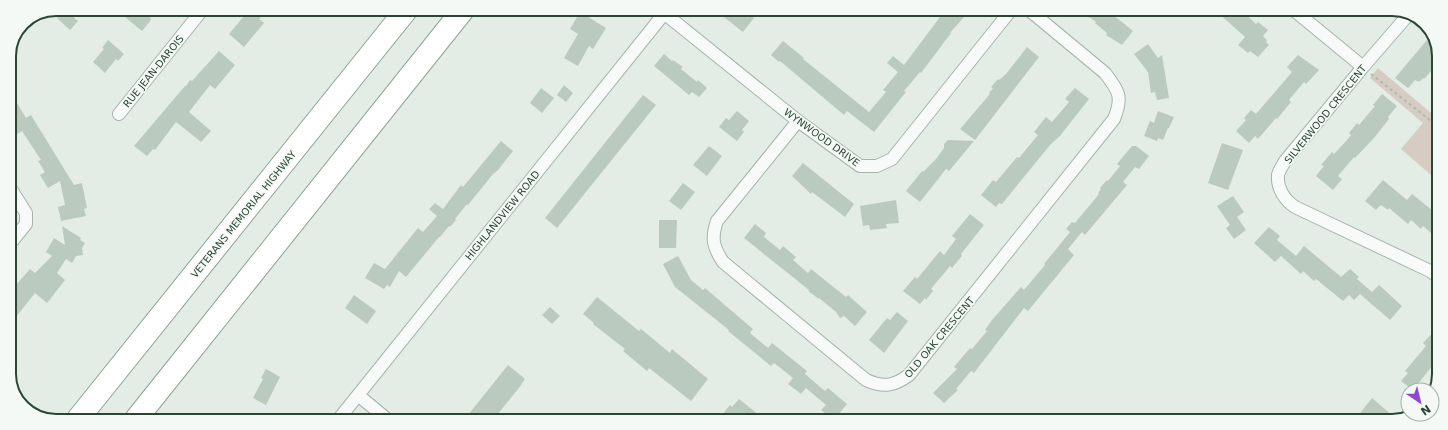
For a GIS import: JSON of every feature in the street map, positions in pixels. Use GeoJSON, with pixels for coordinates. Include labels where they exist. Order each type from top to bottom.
{"type":"FeatureCollection","features":[{"type":"Feature","properties":{"kind":"highway","name":"VETERANS MEMORIAL HIGHWAY"},"geometry":{"type":"LineString","coordinates":[[82,414],[401,16]]}},
{"type":"Feature","properties":{"kind":"highway"},"geometry":{"type":"LineString","coordinates":[[141,414],[458,16]]}},
{"type":"Feature","properties":{"kind":"street","name":"RUE JEAN-DAROIS"},"geometry":{"type":"LineString","coordinates":[[119,114],[197,16]]}},
{"type":"Feature","properties":{"kind":"street","name":"HIGHLANDVIEW ROAD"},"geometry":{"type":"LineString","coordinates":[[343,414],[661,16]]}},
{"type":"Feature","properties":{"kind":"street","name":"WYNWOOD DRIVE"},"geometry":{"type":"LineString","coordinates":[[671,16],[798,121],[860,166],[877,166],[892,159],[1006,16]]}},
{"type":"Feature","properties":{"kind":"street","name":"OLD OAK CRESCENT"},"geometry":{"type":"LineString","coordinates":[[798,121],[717,221],[713,233],[716,252],[723,262],[866,380],[876,385],[888,385],[900,382],[909,375],[1022,235],[1114,119],[1119,107],[1119,95],[1105,73],[1036,16]]}},
{"type":"Feature","properties":{"kind":"street"},"geometry":{"type":"LineString","coordinates":[[1302,16],[1362,67]]}},
{"type":"Feature","properties":{"kind":"street","name":"SILVERWOOD CRESCENT"},"geometry":{"type":"LineString","coordinates":[[1405,18],[1362,67],[1285,161],[1278,174],[1279,184],[1287,202],[1295,208],[1432,272]]}},
{"type":"Feature","properties":{"kind":"street"},"geometry":{"type":"LineString","coordinates":[[16,197],[26,213],[26,224],[16,236]]}},
{"type":"Feature","properties":{"kind":"street"},"geometry":{"type":"LineString","coordinates":[[358,395],[381,414]]}},
{"type":"Feature","properties":{"kind":"path"},"geometry":{"type":"LineString","coordinates":[[1362,67],[1432,122]]}},
{"type":"Feature","properties":{"kind":"shaded area"},"geometry":{"type":"Polygon","coordinates":[[[1378,68],[1431,113],[1432,112],[1432,176],[1401,149],[1423,123],[1370,78],[1378,68]]]}},
{"type":"Feature","properties":{"kind":"building"},"geometry":{"type":"Polygon","coordinates":[[[59,16],[76,16],[74,18],[78,21],[70,30],[57,18],[59,16]]]}},
{"type":"Feature","properties":{"kind":"building"},"geometry":{"type":"Polygon","coordinates":[[[151,16],[151,20],[142,31],[125,17],[151,16]]]}},
{"type":"Feature","properties":{"kind":"building"},"geometry":{"type":"Polygon","coordinates":[[[244,16],[262,16],[259,19],[264,23],[244,47],[229,34],[244,16]]]}},
{"type":"Feature","properties":{"kind":"building"},"geometry":{"type":"Polygon","coordinates":[[[578,16],[586,16],[606,28],[593,49],[589,46],[578,66],[564,58],[578,34],[570,29],[578,16]]]}},
{"type":"Feature","properties":{"kind":"building"},"geometry":{"type":"Polygon","coordinates":[[[723,16],[751,16],[754,18],[743,32],[723,16]]]}},
{"type":"Feature","properties":{"kind":"building"},"geometry":{"type":"Polygon","coordinates":[[[939,16],[965,16],[950,33],[921,73],[920,72],[904,91],[906,92],[874,132],[847,111],[844,115],[771,55],[783,41],[869,112],[886,92],[883,90],[898,72],[887,63],[893,56],[904,65],[940,17],[939,16]]]}},
{"type":"Feature","properties":{"kind":"building"},"geometry":{"type":"Polygon","coordinates":[[[1088,16],[1114,16],[1133,31],[1122,45],[1106,35],[1107,33],[1095,23],[1096,22],[1088,16]]]}},
{"type":"Feature","properties":{"kind":"building"},"geometry":{"type":"Polygon","coordinates":[[[1222,16],[1247,16],[1256,24],[1258,22],[1268,30],[1263,36],[1269,45],[1258,57],[1250,51],[1248,53],[1238,45],[1245,37],[1222,16]]]}},
{"type":"Feature","properties":{"kind":"building"},"geometry":{"type":"Polygon","coordinates":[[[1428,39],[1432,53],[1432,70],[1424,79],[1423,78],[1419,82],[1415,80],[1408,88],[1395,78],[1428,39]]]}},
{"type":"Feature","properties":{"kind":"building"},"geometry":{"type":"Polygon","coordinates":[[[108,40],[124,54],[118,61],[116,59],[105,73],[93,62],[104,49],[102,48],[108,40]]]}},
{"type":"Feature","properties":{"kind":"building"},"geometry":{"type":"Polygon","coordinates":[[[1148,44],[1158,58],[1162,55],[1169,98],[1157,100],[1155,92],[1151,93],[1148,72],[1134,54],[1148,44]]]}},
{"type":"Feature","properties":{"kind":"building"},"geometry":{"type":"Polygon","coordinates":[[[1027,47],[1039,57],[975,140],[960,129],[990,94],[989,93],[993,88],[991,87],[998,79],[999,80],[1006,74],[1027,47]]]}},
{"type":"Feature","properties":{"kind":"building"},"geometry":{"type":"Polygon","coordinates":[[[219,51],[235,65],[215,89],[210,85],[189,112],[211,131],[201,142],[176,122],[155,150],[153,149],[147,156],[134,146],[190,80],[192,81],[219,51]]]}},
{"type":"Feature","properties":{"kind":"building"},"geometry":{"type":"Polygon","coordinates":[[[664,54],[672,61],[673,60],[683,67],[681,69],[707,88],[699,97],[692,92],[689,95],[654,66],[664,54]]]}},
{"type":"Feature","properties":{"kind":"building"},"geometry":{"type":"Polygon","coordinates":[[[1298,55],[1319,70],[1306,84],[1304,82],[1289,100],[1291,102],[1258,139],[1255,136],[1249,143],[1236,131],[1246,120],[1244,118],[1251,110],[1256,114],[1292,72],[1287,67],[1298,55]]]}},
{"type":"Feature","properties":{"kind":"building"},"geometry":{"type":"Polygon","coordinates":[[[564,85],[573,93],[566,102],[557,95],[564,85]]]}},
{"type":"Feature","properties":{"kind":"building"},"geometry":{"type":"Polygon","coordinates":[[[541,88],[554,98],[542,113],[530,103],[541,88]]]}},
{"type":"Feature","properties":{"kind":"building"},"geometry":{"type":"Polygon","coordinates":[[[1075,88],[1089,99],[1060,136],[1050,145],[1002,204],[999,203],[996,207],[981,195],[993,180],[996,182],[1017,157],[1019,158],[1038,135],[1034,132],[1046,117],[1052,122],[1069,102],[1065,99],[1075,88]]]}},
{"type":"Feature","properties":{"kind":"building"},"geometry":{"type":"Polygon","coordinates":[[[1382,94],[1397,106],[1374,138],[1355,158],[1354,157],[1338,176],[1342,179],[1333,190],[1316,176],[1324,166],[1321,165],[1332,152],[1334,154],[1347,140],[1351,135],[1349,133],[1357,123],[1359,125],[1375,106],[1373,105],[1382,94]]]}},
{"type":"Feature","properties":{"kind":"building"},"geometry":{"type":"Polygon","coordinates":[[[643,95],[656,105],[557,228],[545,218],[643,95]]]}},
{"type":"Feature","properties":{"kind":"building"},"geometry":{"type":"Polygon","coordinates":[[[16,102],[26,118],[31,115],[74,185],[82,183],[87,208],[84,209],[86,216],[61,221],[58,207],[65,205],[60,181],[48,188],[40,175],[45,172],[38,161],[41,160],[22,131],[16,135],[16,102]]]}},
{"type":"Feature","properties":{"kind":"building"},"geometry":{"type":"Polygon","coordinates":[[[737,111],[749,121],[742,130],[744,132],[737,141],[719,127],[726,118],[729,120],[737,111]]]}},
{"type":"Feature","properties":{"kind":"building"},"geometry":{"type":"Polygon","coordinates":[[[1158,111],[1174,117],[1163,140],[1158,138],[1157,141],[1144,136],[1150,121],[1154,123],[1158,111]]]}},
{"type":"Feature","properties":{"kind":"building"},"geometry":{"type":"Polygon","coordinates":[[[948,140],[974,141],[949,171],[946,169],[920,202],[906,191],[922,171],[923,172],[936,159],[944,148],[944,144],[948,140]]]}},
{"type":"Feature","properties":{"kind":"building"},"geometry":{"type":"Polygon","coordinates":[[[501,141],[513,151],[468,205],[467,204],[455,219],[456,220],[439,237],[406,277],[399,271],[390,287],[387,285],[384,289],[365,278],[374,263],[385,269],[418,228],[423,232],[437,216],[429,209],[435,203],[443,209],[461,185],[463,187],[501,141]]]}},
{"type":"Feature","properties":{"kind":"building"},"geometry":{"type":"Polygon","coordinates":[[[1222,143],[1243,150],[1228,190],[1208,183],[1222,143]]]}},
{"type":"Feature","properties":{"kind":"building"},"geometry":{"type":"Polygon","coordinates":[[[709,146],[722,156],[707,176],[693,165],[709,146]]]}},
{"type":"Feature","properties":{"kind":"building"},"geometry":{"type":"Polygon","coordinates":[[[1132,146],[1136,146],[1149,156],[1139,169],[1135,167],[1123,182],[1127,185],[1085,235],[1082,232],[1068,249],[1074,255],[1028,311],[1024,308],[974,373],[971,371],[956,389],[958,390],[944,403],[933,393],[957,369],[954,367],[987,331],[985,330],[992,320],[1021,287],[1024,290],[1045,265],[1044,264],[1070,232],[1066,229],[1072,222],[1075,223],[1099,194],[1100,188],[1107,180],[1108,181],[1120,166],[1117,164],[1132,146]]]}},
{"type":"Feature","properties":{"kind":"building"},"geometry":{"type":"Polygon","coordinates":[[[803,163],[854,204],[845,217],[812,192],[811,194],[792,176],[803,163]]]}},
{"type":"Feature","properties":{"kind":"building"},"geometry":{"type":"Polygon","coordinates":[[[1383,180],[1407,200],[1412,194],[1432,210],[1432,234],[1423,226],[1421,229],[1411,220],[1408,224],[1389,208],[1388,210],[1381,205],[1376,210],[1365,201],[1383,180]]]}},
{"type":"Feature","properties":{"kind":"building"},"geometry":{"type":"Polygon","coordinates":[[[683,183],[695,192],[681,210],[669,201],[683,183]]]}},
{"type":"Feature","properties":{"kind":"building"},"geometry":{"type":"Polygon","coordinates":[[[1233,196],[1244,212],[1237,217],[1246,230],[1234,239],[1226,228],[1230,225],[1217,206],[1233,196]]]}},
{"type":"Feature","properties":{"kind":"building"},"geometry":{"type":"Polygon","coordinates":[[[896,200],[899,223],[886,224],[887,228],[870,230],[869,225],[863,226],[860,206],[896,200]]]}},
{"type":"Feature","properties":{"kind":"building"},"geometry":{"type":"Polygon","coordinates":[[[970,214],[984,225],[961,254],[962,256],[952,268],[950,266],[931,289],[933,291],[926,300],[925,298],[920,304],[903,291],[915,277],[917,279],[940,251],[944,255],[956,239],[952,236],[970,214]]]}},
{"type":"Feature","properties":{"kind":"building"},"geometry":{"type":"Polygon","coordinates":[[[659,220],[677,220],[676,248],[659,248],[659,220]]]}},
{"type":"Feature","properties":{"kind":"building"},"geometry":{"type":"Polygon","coordinates":[[[755,224],[766,233],[764,237],[780,250],[783,246],[796,257],[793,260],[808,273],[811,269],[846,297],[848,295],[867,312],[855,326],[844,316],[840,318],[836,312],[744,238],[755,224]]]}},
{"type":"Feature","properties":{"kind":"building"},"geometry":{"type":"Polygon","coordinates":[[[62,226],[81,238],[80,240],[85,243],[82,248],[83,255],[76,256],[72,263],[66,259],[57,273],[65,280],[47,303],[35,293],[16,317],[16,285],[30,269],[35,273],[52,256],[46,252],[54,238],[65,245],[62,226]]]}},
{"type":"Feature","properties":{"kind":"building"},"geometry":{"type":"Polygon","coordinates":[[[1269,227],[1280,236],[1277,240],[1296,256],[1304,246],[1341,277],[1350,269],[1359,277],[1357,279],[1372,292],[1379,285],[1402,306],[1390,320],[1360,294],[1354,300],[1349,295],[1343,301],[1316,279],[1314,281],[1303,271],[1301,274],[1281,256],[1275,262],[1254,243],[1269,227]]]}},
{"type":"Feature","properties":{"kind":"building"},"geometry":{"type":"Polygon","coordinates":[[[678,256],[691,280],[703,290],[705,288],[753,329],[750,333],[768,348],[772,343],[807,371],[805,374],[825,391],[828,388],[847,404],[839,414],[826,414],[821,410],[826,405],[806,388],[801,394],[788,384],[793,378],[774,363],[771,366],[675,287],[663,264],[678,256]]]}},
{"type":"Feature","properties":{"kind":"building"},"geometry":{"type":"Polygon","coordinates":[[[354,295],[376,311],[367,324],[345,308],[354,295]]]}},
{"type":"Feature","properties":{"kind":"building"},"geometry":{"type":"Polygon","coordinates":[[[597,297],[639,331],[641,329],[670,353],[672,349],[708,379],[691,401],[649,368],[647,371],[623,351],[625,349],[593,324],[594,323],[583,314],[597,297]]]}},
{"type":"Feature","properties":{"kind":"building"},"geometry":{"type":"Polygon","coordinates":[[[550,307],[560,316],[552,324],[542,315],[550,307]]]}},
{"type":"Feature","properties":{"kind":"building"},"geometry":{"type":"Polygon","coordinates":[[[897,312],[908,321],[884,353],[869,340],[887,318],[890,320],[897,312]]]}},
{"type":"Feature","properties":{"kind":"building"},"geometry":{"type":"Polygon","coordinates":[[[1432,333],[1432,366],[1419,382],[1402,382],[1401,381],[1408,373],[1405,371],[1426,346],[1423,343],[1432,333]]]}},
{"type":"Feature","properties":{"kind":"building"},"geometry":{"type":"Polygon","coordinates":[[[508,365],[525,379],[498,414],[469,414],[508,365]]]}},
{"type":"Feature","properties":{"kind":"building"},"geometry":{"type":"Polygon","coordinates":[[[266,369],[280,377],[266,405],[253,398],[263,379],[261,378],[266,369]]]}},
{"type":"Feature","properties":{"kind":"building"},"geometry":{"type":"Polygon","coordinates":[[[1372,398],[1391,414],[1359,414],[1372,398]]]}},
{"type":"Feature","properties":{"kind":"building"},"geometry":{"type":"Polygon","coordinates":[[[739,399],[758,414],[723,414],[730,405],[732,407],[739,399]]]}}]}
